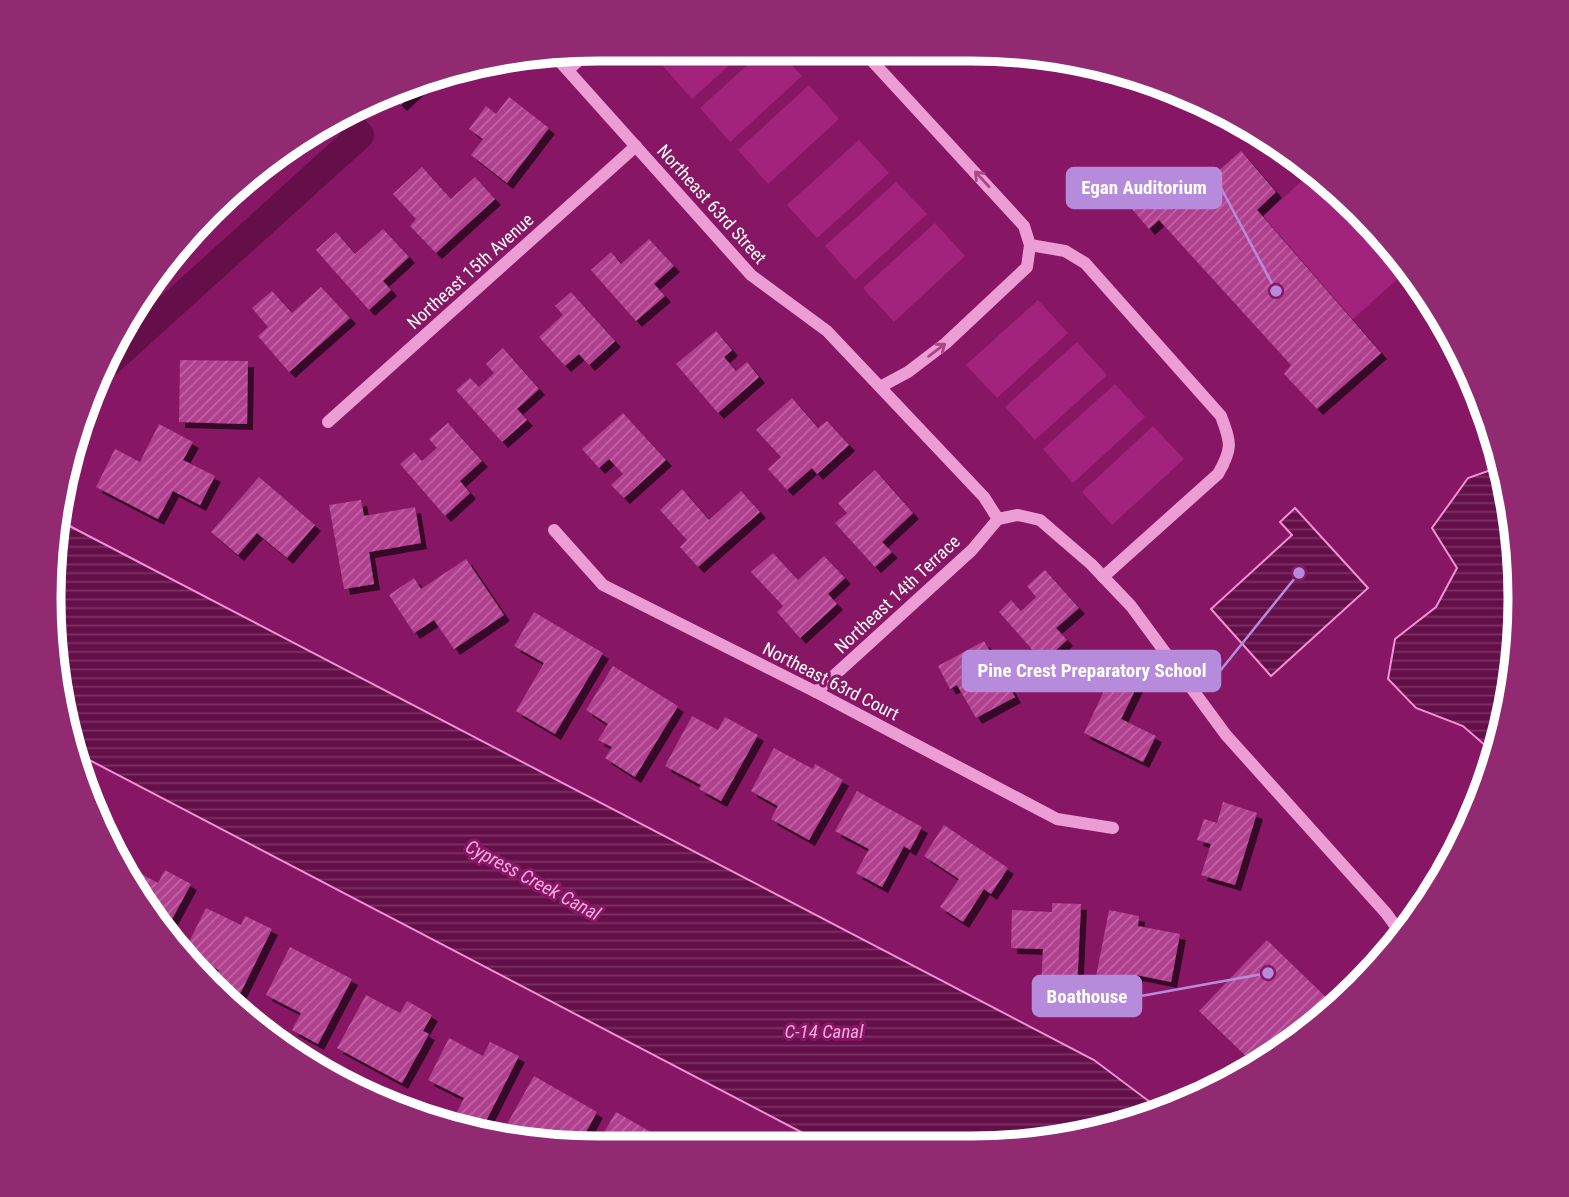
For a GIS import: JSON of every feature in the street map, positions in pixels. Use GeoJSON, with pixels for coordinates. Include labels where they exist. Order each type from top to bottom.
{"type":"FeatureCollection","features":[{"type":"Feature","properties":{"kind":"street"},"geometry":{"type":"LineString","coordinates":[[872,61],[1024,226],[1030,245],[1027,267],[946,344],[908,372],[880,387]]}},
{"type":"Feature","properties":{"kind":"street","name":"Northeast 63rd Street"},"geometry":{"type":"LineString","coordinates":[[561,62],[751,275],[827,331],[984,497],[998,519]]}},
{"type":"Feature","properties":{"kind":"street"},"geometry":{"type":"LineString","coordinates":[[568,70],[577,62]]}},
{"type":"Feature","properties":{"kind":"street","name":"Northeast 15th Avenue"},"geometry":{"type":"LineString","coordinates":[[328,422],[636,146]]}},
{"type":"Feature","properties":{"kind":"street"},"geometry":{"type":"LineString","coordinates":[[1030,245],[1065,251],[1085,263],[1221,416],[1229,437],[1229,455],[1218,474],[1103,577]]}},
{"type":"Feature","properties":{"kind":"street"},"geometry":{"type":"LineString","coordinates":[[998,519],[1018,515],[1040,520],[1103,577],[1130,606],[1226,736],[1387,913],[1396,927]]}},
{"type":"Feature","properties":{"kind":"street","name":"Northeast 14th Terrace"},"geometry":{"type":"LineString","coordinates":[[816,692],[972,550],[998,519]]}},
{"type":"Feature","properties":{"kind":"street","name":"Northeast 63rd Court"},"geometry":{"type":"LineString","coordinates":[[554,530],[603,585],[816,692],[1057,819],[1113,828]]}},
{"type":"Feature","properties":{"kind":"shaded area"},"geometry":{"type":"Polygon","coordinates":[[[666,61],[734,61],[692,99],[662,65],[666,61]]]}},
{"type":"Feature","properties":{"kind":"shaded area"},"geometry":{"type":"Polygon","coordinates":[[[752,61],[788,61],[802,76],[730,142],[700,108],[752,61]]]}},
{"type":"Feature","properties":{"kind":"shaded area"},"geometry":{"type":"Polygon","coordinates":[[[809,85],[839,119],[768,184],[738,150],[809,85]]]}},
{"type":"Feature","properties":{"kind":"shaded area"},"geometry":{"type":"Polygon","coordinates":[[[859,140],[889,173],[817,238],[787,205],[859,140]]]}},
{"type":"Feature","properties":{"kind":"shaded area"},"geometry":{"type":"Polygon","coordinates":[[[1305,178],[1350,219],[1400,276],[1351,321],[1261,218],[1305,178]]]}},
{"type":"Feature","properties":{"kind":"shaded area"},"geometry":{"type":"Polygon","coordinates":[[[896,182],[927,214],[855,280],[825,246],[896,182]]]}},
{"type":"Feature","properties":{"kind":"shaded area"},"geometry":{"type":"Polygon","coordinates":[[[935,223],[965,256],[894,322],[863,288],[935,223]]]}},
{"type":"Feature","properties":{"kind":"shaded area"},"geometry":{"type":"Polygon","coordinates":[[[1038,300],[1068,333],[997,398],[966,365],[1038,300]]]}},
{"type":"Feature","properties":{"kind":"shaded area"},"geometry":{"type":"Polygon","coordinates":[[[1077,342],[1107,375],[1035,440],[1005,407],[1077,342]]]}},
{"type":"Feature","properties":{"kind":"shaded area"},"geometry":{"type":"Polygon","coordinates":[[[1115,384],[1145,417],[1073,483],[1043,449],[1115,384]]]}},
{"type":"Feature","properties":{"kind":"shaded area"},"geometry":{"type":"Polygon","coordinates":[[[1153,426],[1184,459],[1112,525],[1082,492],[1153,426]]]}},
{"type":"Feature","properties":{"kind":"water"},"geometry":{"type":"Polygon","coordinates":[[[1491,470],[1507,563],[1507,634],[1497,703],[1486,746],[1463,726],[1416,708],[1388,679],[1395,639],[1436,607],[1457,568],[1432,528],[1468,478],[1491,470]]]}},
{"type":"Feature","properties":{"kind":"water"},"geometry":{"type":"Polygon","coordinates":[[[1295,508],[1368,588],[1271,676],[1211,609],[1292,535],[1280,522],[1295,508]]]}},
{"type":"Feature","properties":{"kind":"water","name":"C-14 Canal"},"geometry":{"type":"Polygon","coordinates":[[[67,524],[1094,1060],[1152,1104],[1075,1125],[1006,1135],[809,1136],[86,758],[72,703],[62,634],[62,563],[67,524]]]}},
{"type":"Feature","properties":{"kind":"building"},"geometry":{"type":"Polygon","coordinates":[[[411,95],[401,105],[397,101],[411,95]]]}},
{"type":"Feature","properties":{"kind":"building"},"geometry":{"type":"Polygon","coordinates":[[[509,97],[549,128],[507,183],[471,155],[483,139],[469,129],[486,106],[496,114],[509,97]]]}},
{"type":"Feature","properties":{"kind":"building"},"geometry":{"type":"Polygon","coordinates":[[[1241,151],[1276,192],[1257,210],[1381,353],[1317,409],[1284,374],[1291,365],[1159,220],[1149,229],[1127,203],[1151,187],[1174,210],[1241,151]]]}},
{"type":"Feature","properties":{"kind":"building"},"geometry":{"type":"Polygon","coordinates":[[[422,167],[451,199],[475,177],[495,199],[436,253],[410,226],[416,219],[393,194],[422,167]]]}},
{"type":"Feature","properties":{"kind":"building"},"geometry":{"type":"Polygon","coordinates":[[[383,229],[409,257],[383,281],[391,290],[369,310],[316,250],[336,232],[355,254],[383,229]]]}},
{"type":"Feature","properties":{"kind":"building"},"geometry":{"type":"Polygon","coordinates":[[[649,239],[674,266],[654,284],[665,296],[636,321],[591,270],[611,252],[621,264],[649,239]]]}},
{"type":"Feature","properties":{"kind":"building"},"geometry":{"type":"Polygon","coordinates":[[[321,287],[350,318],[289,372],[258,336],[268,327],[252,308],[272,291],[292,313],[321,287]]]}},
{"type":"Feature","properties":{"kind":"building"},"geometry":{"type":"Polygon","coordinates":[[[571,292],[615,341],[589,365],[579,354],[565,366],[539,337],[563,315],[555,306],[571,292]]]}},
{"type":"Feature","properties":{"kind":"building"},"geometry":{"type":"Polygon","coordinates":[[[716,331],[732,350],[724,357],[736,371],[747,362],[759,377],[718,413],[676,364],[716,331]]]}},
{"type":"Feature","properties":{"kind":"building"},"geometry":{"type":"Polygon","coordinates":[[[503,348],[539,389],[517,409],[527,420],[502,442],[456,390],[470,378],[479,387],[494,373],[486,364],[503,348]]]}},
{"type":"Feature","properties":{"kind":"building"},"geometry":{"type":"Polygon","coordinates":[[[180,360],[248,361],[247,424],[179,422],[180,360]]]}},
{"type":"Feature","properties":{"kind":"building"},"geometry":{"type":"Polygon","coordinates":[[[792,398],[818,428],[827,421],[849,445],[817,474],[812,468],[787,490],[768,469],[781,457],[756,430],[792,398]]]}},
{"type":"Feature","properties":{"kind":"building"},"geometry":{"type":"Polygon","coordinates":[[[623,413],[666,460],[624,498],[611,485],[623,474],[609,459],[599,468],[582,449],[623,413]]]}},
{"type":"Feature","properties":{"kind":"building"},"geometry":{"type":"Polygon","coordinates":[[[448,423],[482,461],[460,481],[470,493],[445,516],[400,464],[414,452],[422,461],[437,448],[429,439],[448,423]]]}},
{"type":"Feature","properties":{"kind":"building"},"geometry":{"type":"Polygon","coordinates":[[[159,424],[193,442],[183,460],[215,476],[200,505],[173,491],[158,519],[96,487],[115,449],[140,462],[159,424]]]}},
{"type":"Feature","properties":{"kind":"building"},"geometry":{"type":"Polygon","coordinates":[[[875,470],[913,513],[882,542],[892,552],[875,567],[835,523],[847,513],[838,503],[875,470]]]}},
{"type":"Feature","properties":{"kind":"building"},"geometry":{"type":"Polygon","coordinates":[[[259,477],[315,525],[287,558],[257,533],[238,555],[211,532],[259,477]]]}},
{"type":"Feature","properties":{"kind":"building"},"geometry":{"type":"Polygon","coordinates":[[[682,489],[709,520],[741,491],[760,512],[698,567],[680,547],[687,540],[660,510],[682,489]]]}},
{"type":"Feature","properties":{"kind":"building"},"geometry":{"type":"Polygon","coordinates":[[[361,500],[364,516],[415,507],[421,543],[369,552],[374,584],[344,589],[329,505],[361,500]]]}},
{"type":"Feature","properties":{"kind":"building"},"geometry":{"type":"Polygon","coordinates":[[[773,553],[798,580],[824,556],[845,578],[828,594],[837,604],[800,638],[777,612],[783,606],[751,572],[773,553]]]}},
{"type":"Feature","properties":{"kind":"building"},"geometry":{"type":"Polygon","coordinates":[[[466,559],[504,615],[454,649],[434,620],[414,633],[389,595],[414,578],[421,589],[466,559]]]}},
{"type":"Feature","properties":{"kind":"building"},"geometry":{"type":"Polygon","coordinates":[[[1045,570],[1079,608],[1056,628],[1067,640],[1043,662],[999,612],[1011,600],[1021,611],[1036,597],[1027,586],[1045,570]]]}},
{"type":"Feature","properties":{"kind":"building"},"geometry":{"type":"Polygon","coordinates":[[[534,612],[603,653],[555,734],[516,711],[544,663],[514,646],[534,612]]]}},
{"type":"Feature","properties":{"kind":"building"},"geometry":{"type":"Polygon","coordinates":[[[984,641],[1015,697],[976,718],[957,685],[950,689],[938,666],[984,641]]]}},
{"type":"Feature","properties":{"kind":"building"},"geometry":{"type":"Polygon","coordinates":[[[613,666],[678,706],[635,777],[605,758],[612,747],[598,740],[608,724],[586,710],[613,666]]]}},
{"type":"Feature","properties":{"kind":"building"},"geometry":{"type":"Polygon","coordinates":[[[1112,674],[1137,686],[1121,719],[1156,736],[1143,762],[1084,733],[1112,674]]]}},
{"type":"Feature","properties":{"kind":"building"},"geometry":{"type":"Polygon","coordinates":[[[692,716],[718,730],[725,717],[758,735],[721,801],[699,789],[701,785],[665,766],[692,716]]]}},
{"type":"Feature","properties":{"kind":"building"},"geometry":{"type":"Polygon","coordinates":[[[774,748],[813,769],[815,764],[843,780],[809,840],[771,819],[778,806],[751,791],[774,748]]]}},
{"type":"Feature","properties":{"kind":"building"},"geometry":{"type":"Polygon","coordinates":[[[857,791],[922,827],[910,850],[904,846],[882,887],[856,873],[869,849],[835,831],[857,791]]]}},
{"type":"Feature","properties":{"kind":"building"},"geometry":{"type":"Polygon","coordinates":[[[1223,802],[1257,813],[1235,885],[1201,875],[1211,844],[1197,840],[1204,819],[1217,823],[1223,802]]]}},
{"type":"Feature","properties":{"kind":"building"},"geometry":{"type":"Polygon","coordinates":[[[944,825],[1008,868],[991,894],[984,889],[963,922],[940,907],[959,879],[924,856],[944,825]]]}},
{"type":"Feature","properties":{"kind":"building"},"geometry":{"type":"Polygon","coordinates":[[[165,870],[191,884],[170,923],[135,871],[158,883],[165,870]]]}},
{"type":"Feature","properties":{"kind":"building"},"geometry":{"type":"Polygon","coordinates":[[[1052,903],[1081,904],[1077,989],[1041,987],[1043,949],[1011,948],[1012,910],[1052,912],[1052,903]]]}},
{"type":"Feature","properties":{"kind":"building"},"geometry":{"type":"Polygon","coordinates":[[[206,908],[241,925],[245,916],[272,929],[239,996],[217,975],[219,970],[204,962],[188,944],[206,908]]]}},
{"type":"Feature","properties":{"kind":"building"},"geometry":{"type":"Polygon","coordinates":[[[1109,910],[1139,916],[1138,926],[1180,934],[1171,982],[1137,975],[1132,1000],[1093,992],[1109,910]]]}},
{"type":"Feature","properties":{"kind":"building"},"geometry":{"type":"Polygon","coordinates":[[[1267,940],[1328,999],[1298,1025],[1248,1058],[1199,1011],[1267,940]]]}},
{"type":"Feature","properties":{"kind":"building"},"geometry":{"type":"Polygon","coordinates":[[[290,947],[352,979],[318,1044],[292,1030],[301,1013],[266,995],[290,947]]]}},
{"type":"Feature","properties":{"kind":"building"},"geometry":{"type":"Polygon","coordinates":[[[366,995],[400,1013],[407,1001],[432,1015],[423,1031],[429,1034],[402,1083],[337,1048],[366,995]]]}},
{"type":"Feature","properties":{"kind":"building"},"geometry":{"type":"Polygon","coordinates":[[[449,1038],[483,1056],[490,1042],[519,1056],[485,1123],[457,1112],[464,1098],[428,1080],[449,1038]]]}},
{"type":"Feature","properties":{"kind":"building"},"geometry":{"type":"Polygon","coordinates":[[[534,1076],[597,1112],[584,1136],[505,1127],[534,1076]]]}},
{"type":"Feature","properties":{"kind":"building"},"geometry":{"type":"Polygon","coordinates":[[[616,1112],[658,1136],[602,1136],[616,1112]]]}},
{"type":"Feature","properties":{"kind":"waterway"},"geometry":{"type":"LineString","coordinates":[[123,349],[360,135],[349,123]]}},
{"type":"Feature","properties":{"kind":"place","name":"Egan Auditorium"},"geometry":{"type":"Point","coordinates":[1276,291]}},
{"type":"Feature","properties":{"kind":"place","name":"Pine Crest Preparatory School"},"geometry":{"type":"Point","coordinates":[1299,573]}},
{"type":"Feature","properties":{"kind":"place","name":"Boathouse"},"geometry":{"type":"Point","coordinates":[1268,973]}},
{"type":"Feature","properties":{"kind":"water label","name":"Cypress Creek Canal"},"geometry":{"type":"Point","coordinates":[533,880]}}]}
